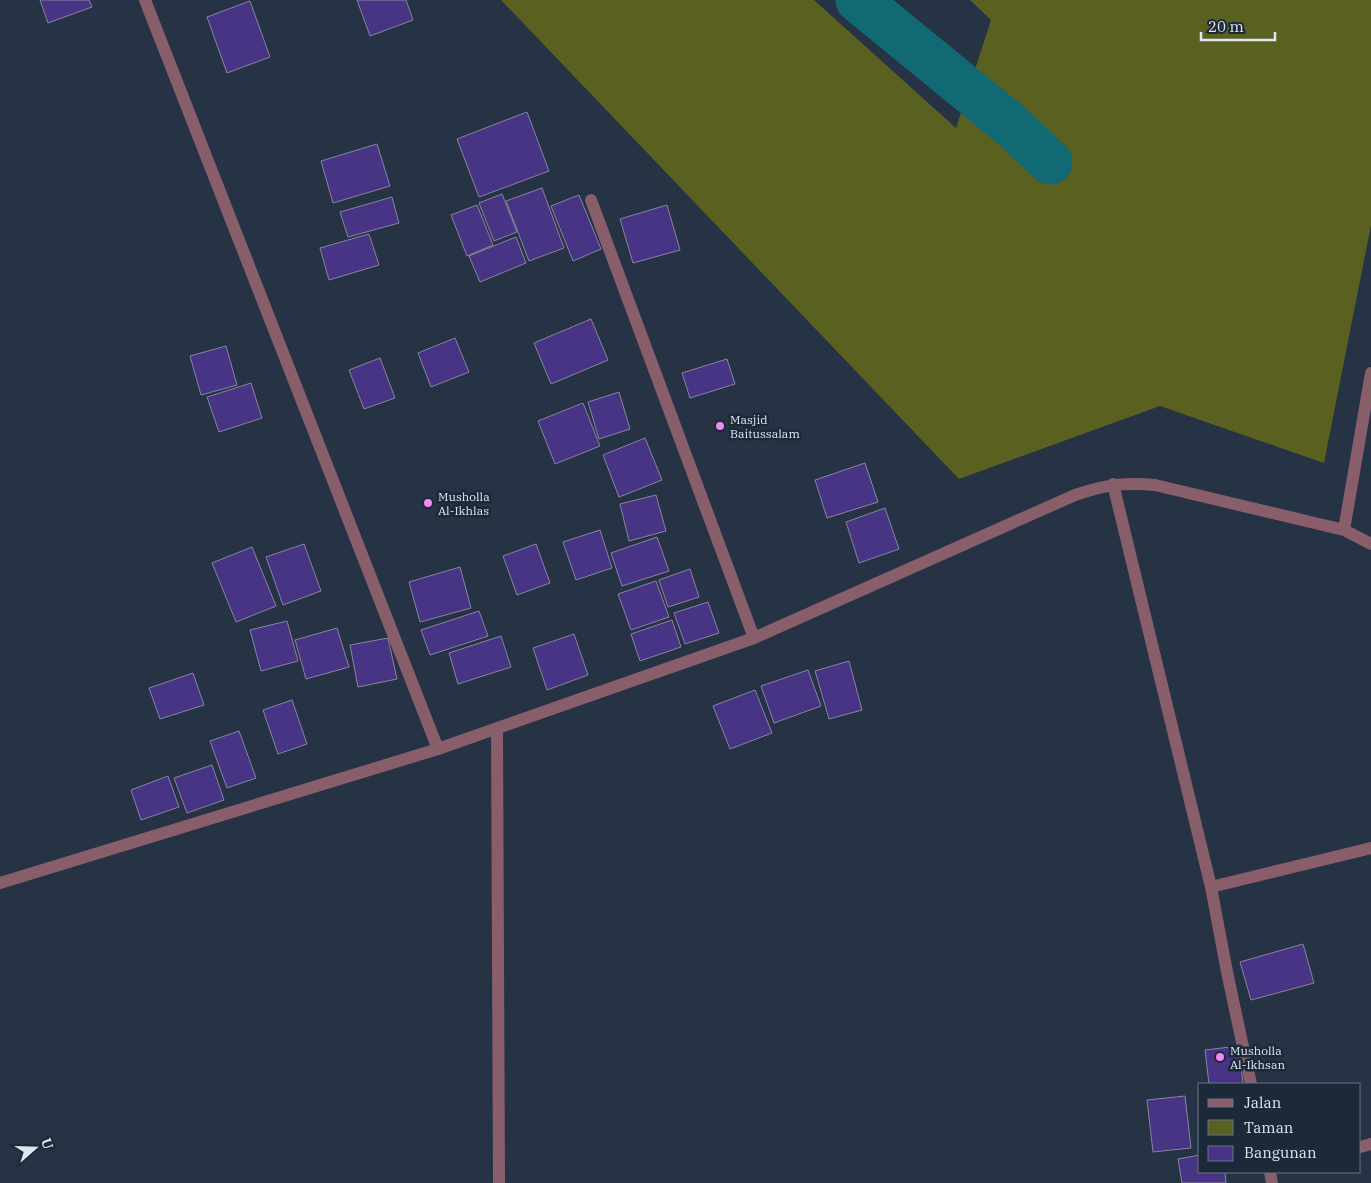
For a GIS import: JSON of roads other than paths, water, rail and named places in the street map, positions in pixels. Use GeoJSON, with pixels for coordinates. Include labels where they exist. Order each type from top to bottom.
{"type":"FeatureCollection","features":[{"type":"Feature","properties":{"kind":"street"},"geometry":{"type":"LineString","coordinates":[[145,0],[438,749]]}},
{"type":"Feature","properties":{"kind":"street"},"geometry":{"type":"LineString","coordinates":[[591,200],[754,638]]}},
{"type":"Feature","properties":{"kind":"street"},"geometry":{"type":"LineString","coordinates":[[1344,530],[1371,373]]}},
{"type":"Feature","properties":{"kind":"street"},"geometry":{"type":"LineString","coordinates":[[0,883],[497,730],[754,638],[1075,495],[1113,484],[1155,485],[1344,530],[1371,544]]}},
{"type":"Feature","properties":{"kind":"street"},"geometry":{"type":"LineString","coordinates":[[1113,484],[1212,887],[1227,972],[1251,1083]]}},
{"type":"Feature","properties":{"kind":"street"},"geometry":{"type":"LineString","coordinates":[[497,730],[499,1183]]}},
{"type":"Feature","properties":{"kind":"street"},"geometry":{"type":"LineString","coordinates":[[1212,887],[1371,848]]}},
{"type":"Feature","properties":{"kind":"waterway"},"geometry":{"type":"LineString","coordinates":[[858,0],[1012,126],[1050,162]]}},
{"type":"Feature","properties":{"kind":"place","name":"Masjid Baitussalam"},"geometry":{"type":"Point","coordinates":[720,426]}},
{"type":"Feature","properties":{"kind":"place","name":"Musholla Al-Ikhlas"},"geometry":{"type":"Point","coordinates":[428,503]}},
{"type":"Feature","properties":{"kind":"place","name":"Musholla Al-Ikhsan"},"geometry":{"type":"Point","coordinates":[1220,1057]}}]}
